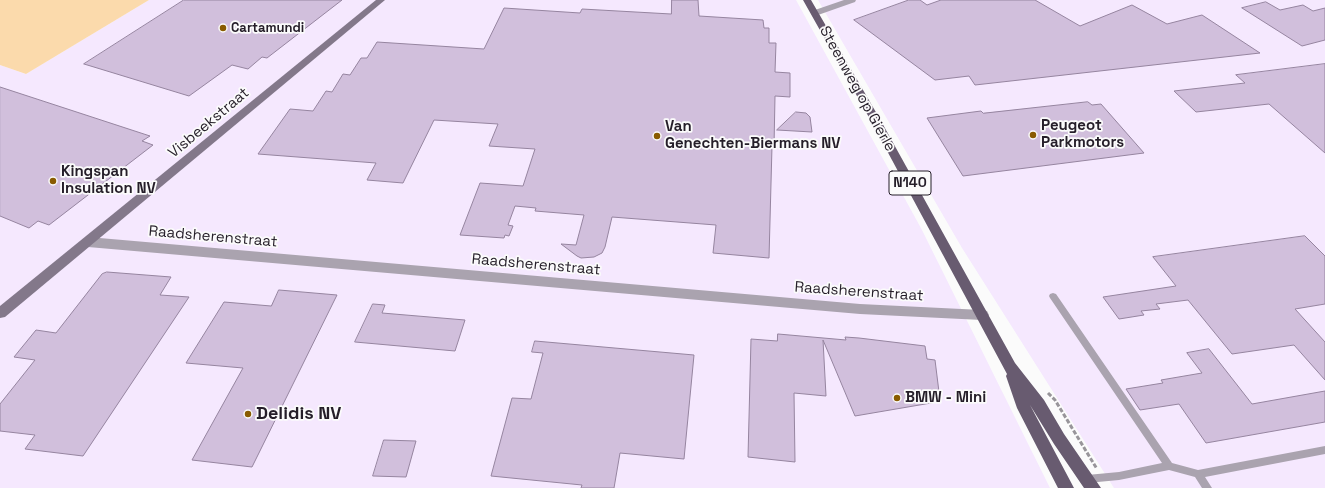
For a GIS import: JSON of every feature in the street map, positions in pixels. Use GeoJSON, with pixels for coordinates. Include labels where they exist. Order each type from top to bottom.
{"type":"FeatureCollection","features":[{"type":"Feature","properties":{"kind":"main road","name":"Steenweg op Gierle"},"geometry":{"type":"LineString","coordinates":[[807,0],[876,121],[1010,367],[1039,405],[1090,484]]}},
{"type":"Feature","properties":{"kind":"main road","name":"Steenweg op Gierle"},"geometry":{"type":"LineString","coordinates":[[1010,367],[1022,403],[1066,488]]}},
{"type":"Feature","properties":{"kind":"street","name":"Visbeekstraat"},"geometry":{"type":"LineString","coordinates":[[0,313],[381,0]]}},
{"type":"Feature","properties":{"kind":"street"},"geometry":{"type":"LineString","coordinates":[[814,13],[852,0]]}},
{"type":"Feature","properties":{"kind":"street","name":"Raadsherenstraat"},"geometry":{"type":"LineString","coordinates":[[88,242],[860,310],[982,315]]}},
{"type":"Feature","properties":{"kind":"lane"},"geometry":{"type":"LineString","coordinates":[[1053,296],[1169,466]]}},
{"type":"Feature","properties":{"kind":"lane"},"geometry":{"type":"LineString","coordinates":[[1090,484],[1119,476],[1169,466],[1198,474],[1325,450]]}},
{"type":"Feature","properties":{"kind":"lane"},"geometry":{"type":"LineString","coordinates":[[1198,474],[1207,488]]}},
{"type":"Feature","properties":{"kind":"shaded area"},"geometry":{"type":"Polygon","coordinates":[[[0,0],[149,0],[26,74],[0,65],[0,0]]]}},
{"type":"Feature","properties":{"kind":"shaded area"},"geometry":{"type":"Polygon","coordinates":[[[149,0],[796,0],[922,230],[1050,488],[0,488],[0,65],[26,74],[149,0]]]}},
{"type":"Feature","properties":{"kind":"shaded area"},"geometry":{"type":"Polygon","coordinates":[[[818,0],[1325,0],[1325,488],[1114,488],[962,248],[818,0]]]}},
{"type":"Feature","properties":{"kind":"building","name":"Cartamundi"},"geometry":{"type":"Polygon","coordinates":[[[184,0],[342,0],[267,58],[262,57],[248,69],[232,65],[189,96],[84,64],[184,0]]]}},
{"type":"Feature","properties":{"kind":"building","name":"Van Genechten-Biermans NV"},"geometry":{"type":"Polygon","coordinates":[[[672,0],[698,0],[699,16],[763,20],[764,28],[769,28],[769,43],[776,43],[775,72],[790,73],[790,97],[775,96],[769,258],[713,253],[716,225],[612,217],[605,247],[602,253],[594,257],[581,258],[561,244],[576,245],[584,215],[535,211],[536,208],[515,206],[508,225],[513,226],[509,236],[505,235],[504,238],[460,235],[480,183],[523,186],[535,149],[489,146],[498,124],[434,120],[403,183],[367,180],[376,163],[258,154],[290,109],[313,111],[326,91],[332,92],[343,74],[350,75],[361,58],[367,58],[377,42],[484,49],[504,8],[580,13],[582,9],[671,14],[672,0]]]}},
{"type":"Feature","properties":{"kind":"building"},"geometry":{"type":"Polygon","coordinates":[[[909,0],[920,0],[927,5],[941,0],[1035,0],[1080,26],[1132,5],[1167,24],[1202,15],[1260,53],[975,85],[969,76],[935,80],[854,20],[909,0]]]}},
{"type":"Feature","properties":{"kind":"building"},"geometry":{"type":"Polygon","coordinates":[[[1266,2],[1280,10],[1303,5],[1313,11],[1325,8],[1325,40],[1302,46],[1242,8],[1266,2]]]}},
{"type":"Feature","properties":{"kind":"building"},"geometry":{"type":"Polygon","coordinates":[[[1325,64],[1325,153],[1269,104],[1196,112],[1174,91],[1245,83],[1236,75],[1325,64]]]}},
{"type":"Feature","properties":{"kind":"building","name":"Kingspan Insulation NV"},"geometry":{"type":"Polygon","coordinates":[[[0,87],[150,136],[142,141],[153,145],[49,225],[38,221],[29,228],[0,216],[0,87]]]}},
{"type":"Feature","properties":{"kind":"building","name":"Peugeot Parkmotors"},"geometry":{"type":"Polygon","coordinates":[[[1088,102],[1092,105],[1101,104],[1144,153],[963,176],[927,118],[981,111],[983,113],[1088,102]]]}},
{"type":"Feature","properties":{"kind":"building"},"geometry":{"type":"Polygon","coordinates":[[[796,112],[806,113],[810,117],[812,132],[777,130],[796,112]]]}},
{"type":"Feature","properties":{"kind":"building"},"geometry":{"type":"Polygon","coordinates":[[[1305,236],[1325,256],[1325,304],[1295,309],[1325,342],[1325,380],[1294,345],[1232,354],[1188,300],[1156,304],[1160,309],[1141,311],[1144,315],[1119,319],[1103,297],[1176,286],[1153,257],[1305,236]]]}},
{"type":"Feature","properties":{"kind":"building"},"geometry":{"type":"Polygon","coordinates":[[[107,272],[171,277],[160,295],[189,297],[83,456],[25,449],[35,435],[0,431],[0,404],[35,360],[14,357],[36,330],[56,333],[102,274],[107,272]]]}},
{"type":"Feature","properties":{"kind":"building","name":"Delidis NV"},"geometry":{"type":"Polygon","coordinates":[[[279,290],[337,295],[252,467],[192,460],[243,368],[186,363],[224,302],[271,306],[279,290]]]}},
{"type":"Feature","properties":{"kind":"building"},"geometry":{"type":"Polygon","coordinates":[[[373,304],[385,305],[382,313],[465,320],[455,351],[355,342],[373,304]]]}},
{"type":"Feature","properties":{"kind":"building","name":"BMW - Mini"},"geometry":{"type":"Polygon","coordinates":[[[778,334],[846,340],[845,337],[859,338],[925,346],[927,359],[935,360],[939,392],[933,392],[937,402],[855,416],[823,340],[826,396],[794,393],[795,462],[748,457],[751,339],[777,341],[778,334]]]}},
{"type":"Feature","properties":{"kind":"building"},"geometry":{"type":"Polygon","coordinates":[[[535,341],[694,355],[684,459],[620,453],[614,488],[581,488],[582,485],[491,476],[512,398],[531,399],[543,353],[532,352],[535,341]]]}},
{"type":"Feature","properties":{"kind":"building"},"geometry":{"type":"Polygon","coordinates":[[[1209,349],[1252,404],[1325,391],[1325,422],[1206,443],[1179,404],[1140,410],[1126,389],[1163,383],[1161,380],[1202,373],[1187,353],[1209,349]]]}},
{"type":"Feature","properties":{"kind":"building"},"geometry":{"type":"Polygon","coordinates":[[[384,440],[416,441],[406,477],[373,476],[384,440]]]}},
{"type":"Feature","properties":{"kind":"place","name":"Cartamundi"},"geometry":{"type":"Point","coordinates":[223,28]}},
{"type":"Feature","properties":{"kind":"place","name":"Peugeot Parkmotors"},"geometry":{"type":"Point","coordinates":[1033,135]}},
{"type":"Feature","properties":{"kind":"place","name":"Van Genechten-Biermans NV"},"geometry":{"type":"Point","coordinates":[657,136]}},
{"type":"Feature","properties":{"kind":"place","name":"Kingspan Insulation NV"},"geometry":{"type":"Point","coordinates":[53,181]}},
{"type":"Feature","properties":{"kind":"place","name":"BMW - Mini"},"geometry":{"type":"Point","coordinates":[897,398]}},
{"type":"Feature","properties":{"kind":"place","name":"Delidis NV"},"geometry":{"type":"Point","coordinates":[248,414]}}]}
